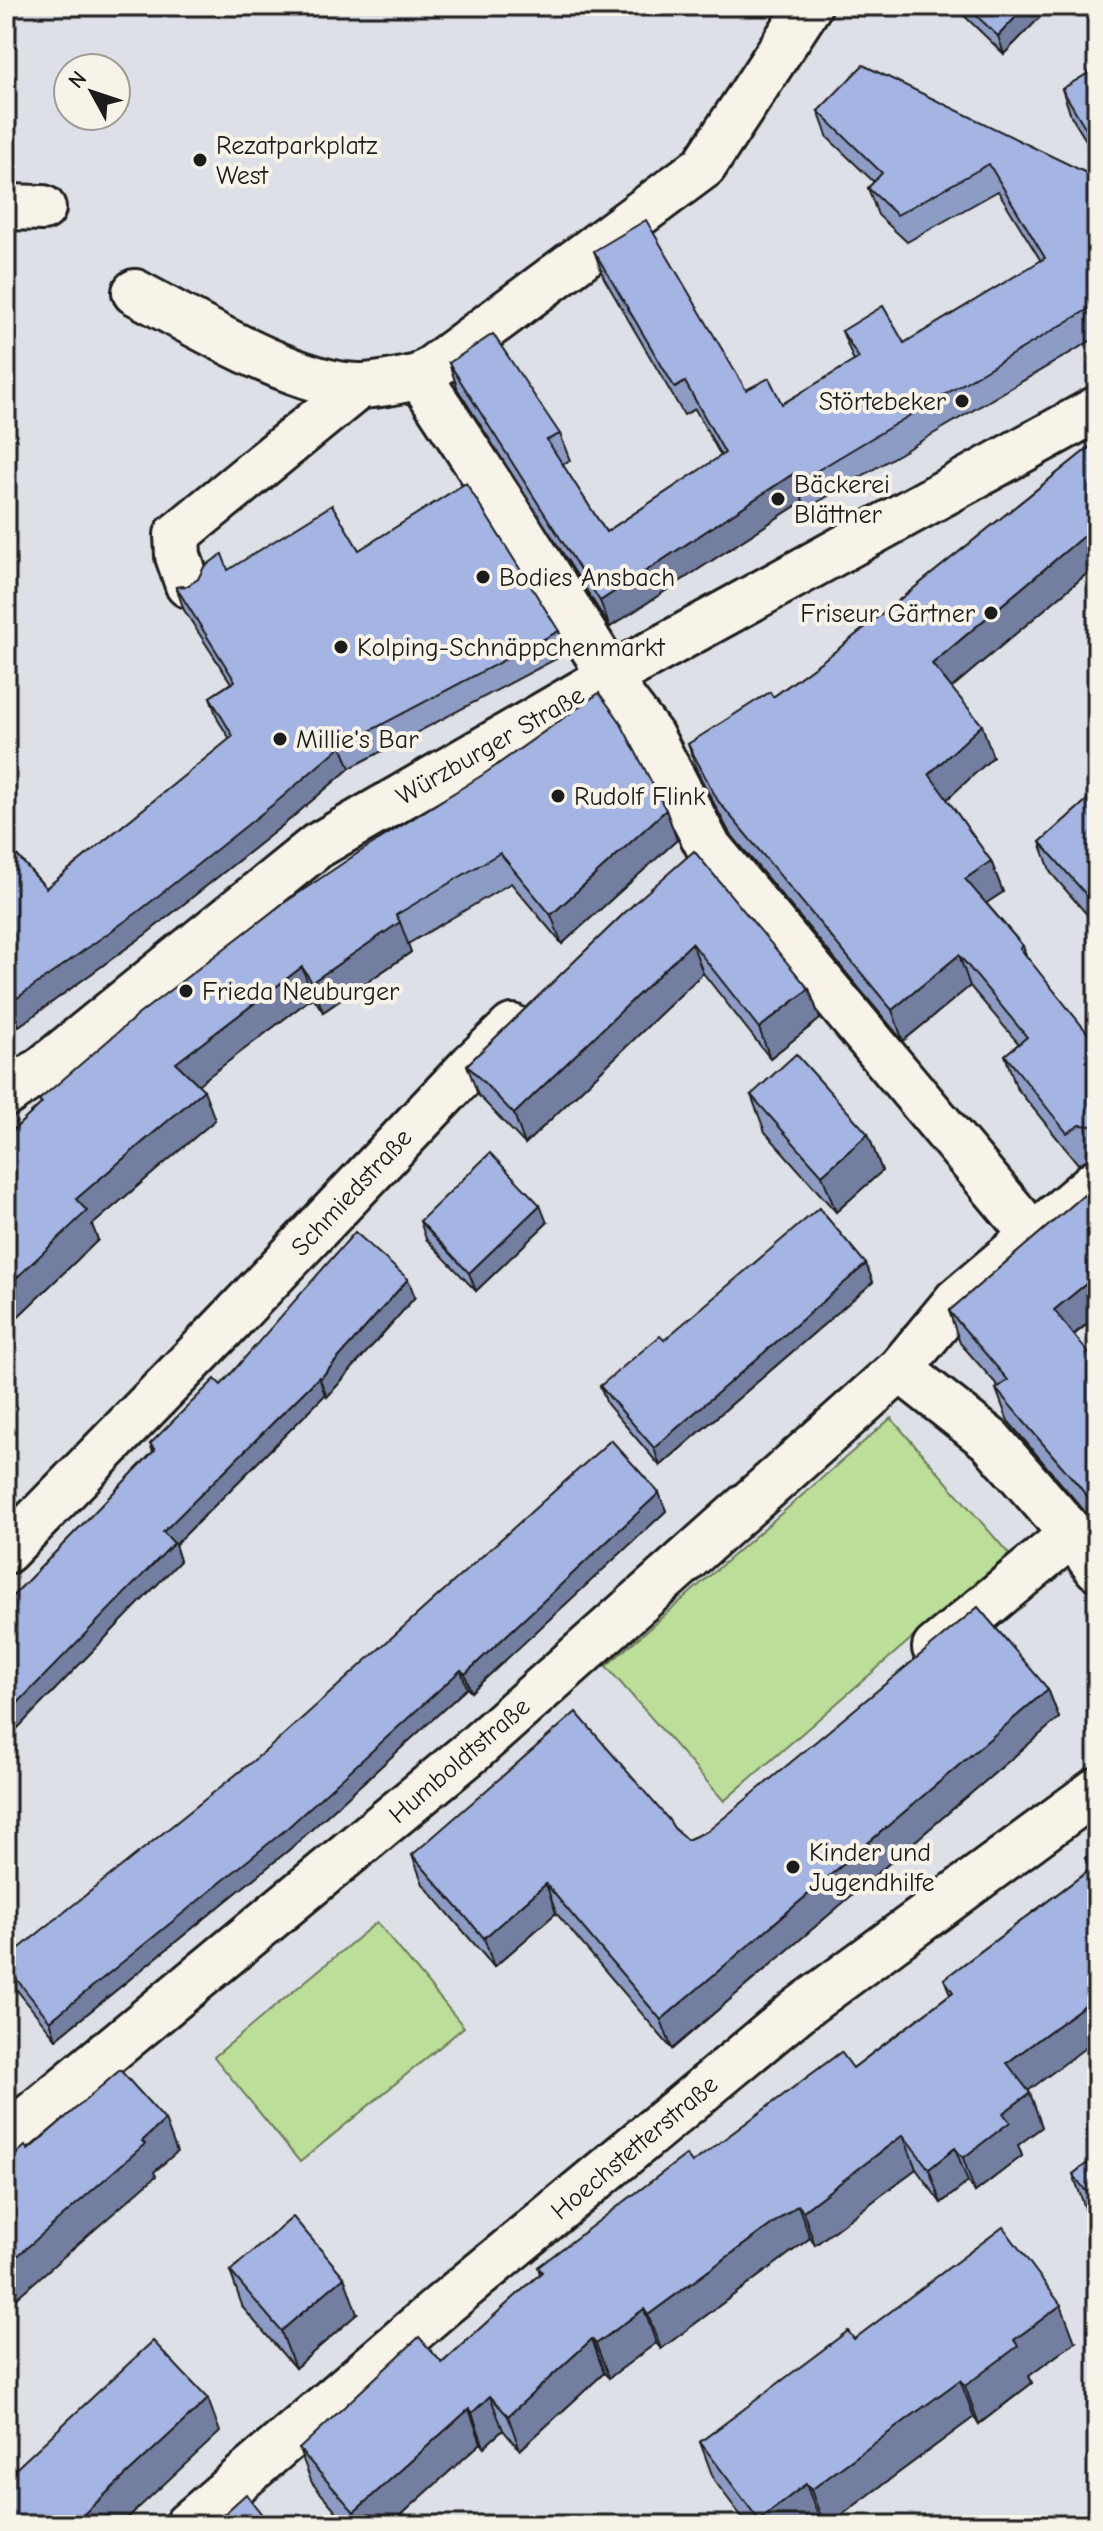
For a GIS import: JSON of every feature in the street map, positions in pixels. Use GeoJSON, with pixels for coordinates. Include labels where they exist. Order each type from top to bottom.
{"type":"FeatureCollection","features":[{"type":"Feature","properties":{"kind":"street"},"geometry":{"type":"LineString","coordinates":[[135,292],[212,333],[306,376],[359,386],[420,377],[704,166],[809,6]]}},
{"type":"Feature","properties":{"kind":"street"},"geometry":{"type":"LineString","coordinates":[[420,377],[598,656],[607,678],[651,736],[708,846],[1032,1234]]}},
{"type":"Feature","properties":{"kind":"street"},"geometry":{"type":"LineString","coordinates":[[188,585],[178,556],[177,535],[359,386]]}},
{"type":"Feature","properties":{"kind":"street","name":"Würzburger Straße"},"geometry":{"type":"LineString","coordinates":[[6,1094],[41,1070],[317,846],[607,678],[1097,409]]}},
{"type":"Feature","properties":{"kind":"street"},"geometry":{"type":"LineString","coordinates":[[675,874],[708,846]]}},
{"type":"Feature","properties":{"kind":"street","name":"Schmiedstraße"},"geometry":{"type":"LineString","coordinates":[[6,1551],[472,1065],[540,1000]]}},
{"type":"Feature","properties":{"kind":"street","name":"Humboldtstraße"},"geometry":{"type":"LineString","coordinates":[[6,2137],[472,1751],[900,1369],[957,1300],[1097,1181]]}},
{"type":"Feature","properties":{"kind":"street"},"geometry":{"type":"LineString","coordinates":[[900,1369],[990,1440],[1084,1551],[905,1673]]}},
{"type":"Feature","properties":{"kind":"street","name":"Hoechstetterstraße"},"geometry":{"type":"LineString","coordinates":[[187,2525],[443,2305],[800,2009],[1097,1790]]}},
{"type":"Feature","properties":{"kind":"green space"},"geometry":{"type":"Polygon","coordinates":[[[891,1418],[1009,1554],[724,1801],[606,1666],[891,1418]]]}},
{"type":"Feature","properties":{"kind":"green space"},"geometry":{"type":"Polygon","coordinates":[[[377,1922],[464,2027],[300,2162],[214,2057],[377,1922]]]}},
{"type":"Feature","properties":{"kind":"building"},"geometry":{"type":"Polygon","coordinates":[[[966,6],[1026,6],[998,36],[966,6]]]}},
{"type":"Feature","properties":{"kind":"building"},"geometry":{"type":"Polygon","coordinates":[[[863,65],[1097,178],[1097,304],[798,482],[793,474],[600,601],[449,363],[493,334],[560,434],[547,440],[606,532],[725,453],[685,382],[675,388],[594,251],[646,220],[746,390],[769,378],[782,404],[859,358],[842,331],[883,306],[904,343],[1045,258],[989,164],[897,215],[868,188],[882,173],[818,111],[863,65]]]}},
{"type":"Feature","properties":{"kind":"building"},"geometry":{"type":"Polygon","coordinates":[[[1097,68],[1097,147],[1062,89],[1097,68]]]}},
{"type":"Feature","properties":{"kind":"building"},"geometry":{"type":"Polygon","coordinates":[[[1097,441],[1097,530],[1094,527],[932,664],[982,725],[929,774],[991,861],[965,879],[1023,946],[1020,948],[1097,1045],[1097,1128],[1080,1125],[1067,1133],[1005,1055],[1027,1037],[959,955],[892,1010],[718,801],[688,744],[770,692],[773,697],[837,650],[1097,441]]]}},
{"type":"Feature","properties":{"kind":"building"},"geometry":{"type":"Polygon","coordinates":[[[466,483],[559,631],[341,746],[280,799],[138,912],[10,1003],[6,998],[6,843],[46,888],[233,736],[210,697],[235,681],[176,587],[187,586],[198,579],[204,567],[222,554],[228,570],[332,505],[359,550],[466,483]]]}},
{"type":"Feature","properties":{"kind":"building"},"geometry":{"type":"Polygon","coordinates":[[[599,693],[619,720],[666,810],[551,915],[500,853],[396,915],[400,922],[312,982],[302,967],[176,1063],[204,1090],[76,1199],[87,1211],[6,1288],[6,1137],[42,1103],[39,1100],[139,1014],[281,905],[484,774],[599,693]]]}},
{"type":"Feature","properties":{"kind":"building"},"geometry":{"type":"Polygon","coordinates":[[[1097,791],[1097,907],[1040,842],[1097,791]]]}},
{"type":"Feature","properties":{"kind":"building"},"geometry":{"type":"Polygon","coordinates":[[[694,851],[809,989],[759,1028],[692,943],[514,1114],[467,1065],[637,901],[694,851]]]}},
{"type":"Feature","properties":{"kind":"building"},"geometry":{"type":"Polygon","coordinates":[[[796,1054],[868,1134],[822,1175],[751,1095],[796,1054]]]}},
{"type":"Feature","properties":{"kind":"building"},"geometry":{"type":"Polygon","coordinates":[[[490,1153],[540,1205],[469,1273],[420,1221],[490,1153]]]}},
{"type":"Feature","properties":{"kind":"building"},"geometry":{"type":"Polygon","coordinates":[[[1097,1184],[1097,1275],[1054,1310],[1097,1364],[1097,1510],[996,1389],[1008,1380],[949,1311],[1097,1184]]]}},
{"type":"Feature","properties":{"kind":"building"},"geometry":{"type":"Polygon","coordinates":[[[819,1208],[866,1264],[654,1448],[600,1386],[660,1336],[664,1340],[819,1208]]]}},
{"type":"Feature","properties":{"kind":"building"},"geometry":{"type":"Polygon","coordinates":[[[355,1232],[408,1279],[320,1379],[163,1532],[174,1543],[6,1715],[6,1603],[155,1450],[150,1444],[215,1379],[221,1385],[355,1232]]]}},
{"type":"Feature","properties":{"kind":"building"},"geometry":{"type":"Polygon","coordinates":[[[611,1440],[659,1493],[465,1674],[461,1670],[284,1831],[50,2021],[6,1966],[6,1959],[269,1748],[611,1440]]]}},
{"type":"Feature","properties":{"kind":"building"},"geometry":{"type":"Polygon","coordinates":[[[978,1607],[1048,1689],[661,2020],[546,1884],[484,1938],[412,1855],[576,1712],[687,1840],[708,1831],[978,1607]]]}},
{"type":"Feature","properties":{"kind":"building"},"geometry":{"type":"Polygon","coordinates":[[[1097,1849],[1097,1996],[1007,2063],[1030,2093],[1003,2113],[1010,2122],[963,2158],[955,2148],[929,2169],[903,2135],[803,2211],[798,2205],[648,2315],[644,2309],[596,2344],[592,2339],[508,2416],[490,2396],[472,2413],[469,2409],[354,2512],[299,2449],[419,2337],[442,2363],[542,2272],[538,2267],[686,2155],[692,2163],[841,2052],[853,2068],[953,1992],[944,1979],[1092,1868],[1085,1858],[1097,1849]]]}},
{"type":"Feature","properties":{"kind":"building"},"geometry":{"type":"Polygon","coordinates":[[[120,2070],[165,2120],[142,2141],[145,2144],[6,2266],[6,2163],[25,2146],[28,2150],[120,2070]]]}},
{"type":"Feature","properties":{"kind":"building"},"geometry":{"type":"Polygon","coordinates":[[[1097,2156],[1097,2206],[1073,2174],[1097,2156]]]}},
{"type":"Feature","properties":{"kind":"building"},"geometry":{"type":"Polygon","coordinates":[[[293,2217],[344,2277],[281,2331],[230,2271],[293,2217]]]}},
{"type":"Feature","properties":{"kind":"building"},"geometry":{"type":"Polygon","coordinates":[[[1003,2227],[1061,2305],[1014,2340],[1018,2346],[965,2386],[960,2380],[811,2490],[806,2484],[759,2520],[700,2442],[848,2331],[854,2339],[1003,2227]]]}},
{"type":"Feature","properties":{"kind":"building"},"geometry":{"type":"Polygon","coordinates":[[[153,2341],[208,2399],[72,2525],[6,2525],[6,2478],[153,2341]]]}},
{"type":"Feature","properties":{"kind":"building"},"geometry":{"type":"Polygon","coordinates":[[[246,2494],[270,2525],[212,2525],[246,2494]]]}},
{"type":"Feature","properties":{"kind":"building"},"geometry":{"type":"Polygon","coordinates":[[[593,2518],[599,2525],[585,2525],[593,2518]]]}},
{"type":"Feature","properties":{"kind":"place","name":"Rezatparkplatz West"},"geometry":{"type":"Point","coordinates":[200,160]}},
{"type":"Feature","properties":{"kind":"place","name":"Störtebeker"},"geometry":{"type":"Point","coordinates":[962,401]}},
{"type":"Feature","properties":{"kind":"place","name":"Bäckerei Blättner"},"geometry":{"type":"Point","coordinates":[778,499]}},
{"type":"Feature","properties":{"kind":"place","name":"Bodies Ansbach"},"geometry":{"type":"Point","coordinates":[483,577]}},
{"type":"Feature","properties":{"kind":"place","name":"Friseur Gärtner"},"geometry":{"type":"Point","coordinates":[991,613]}},
{"type":"Feature","properties":{"kind":"place","name":"Kolping-Schnäppchenmarkt"},"geometry":{"type":"Point","coordinates":[341,647]}},
{"type":"Feature","properties":{"kind":"place","name":"Millie's Bar"},"geometry":{"type":"Point","coordinates":[280,739]}},
{"type":"Feature","properties":{"kind":"place","name":"Rudolf Flink"},"geometry":{"type":"Point","coordinates":[558,796]}},
{"type":"Feature","properties":{"kind":"place","name":"Frieda Neuburger"},"geometry":{"type":"Point","coordinates":[186,991]}},
{"type":"Feature","properties":{"kind":"place","name":"Kinder und Jugendhilfe"},"geometry":{"type":"Point","coordinates":[793,1867]}}]}
